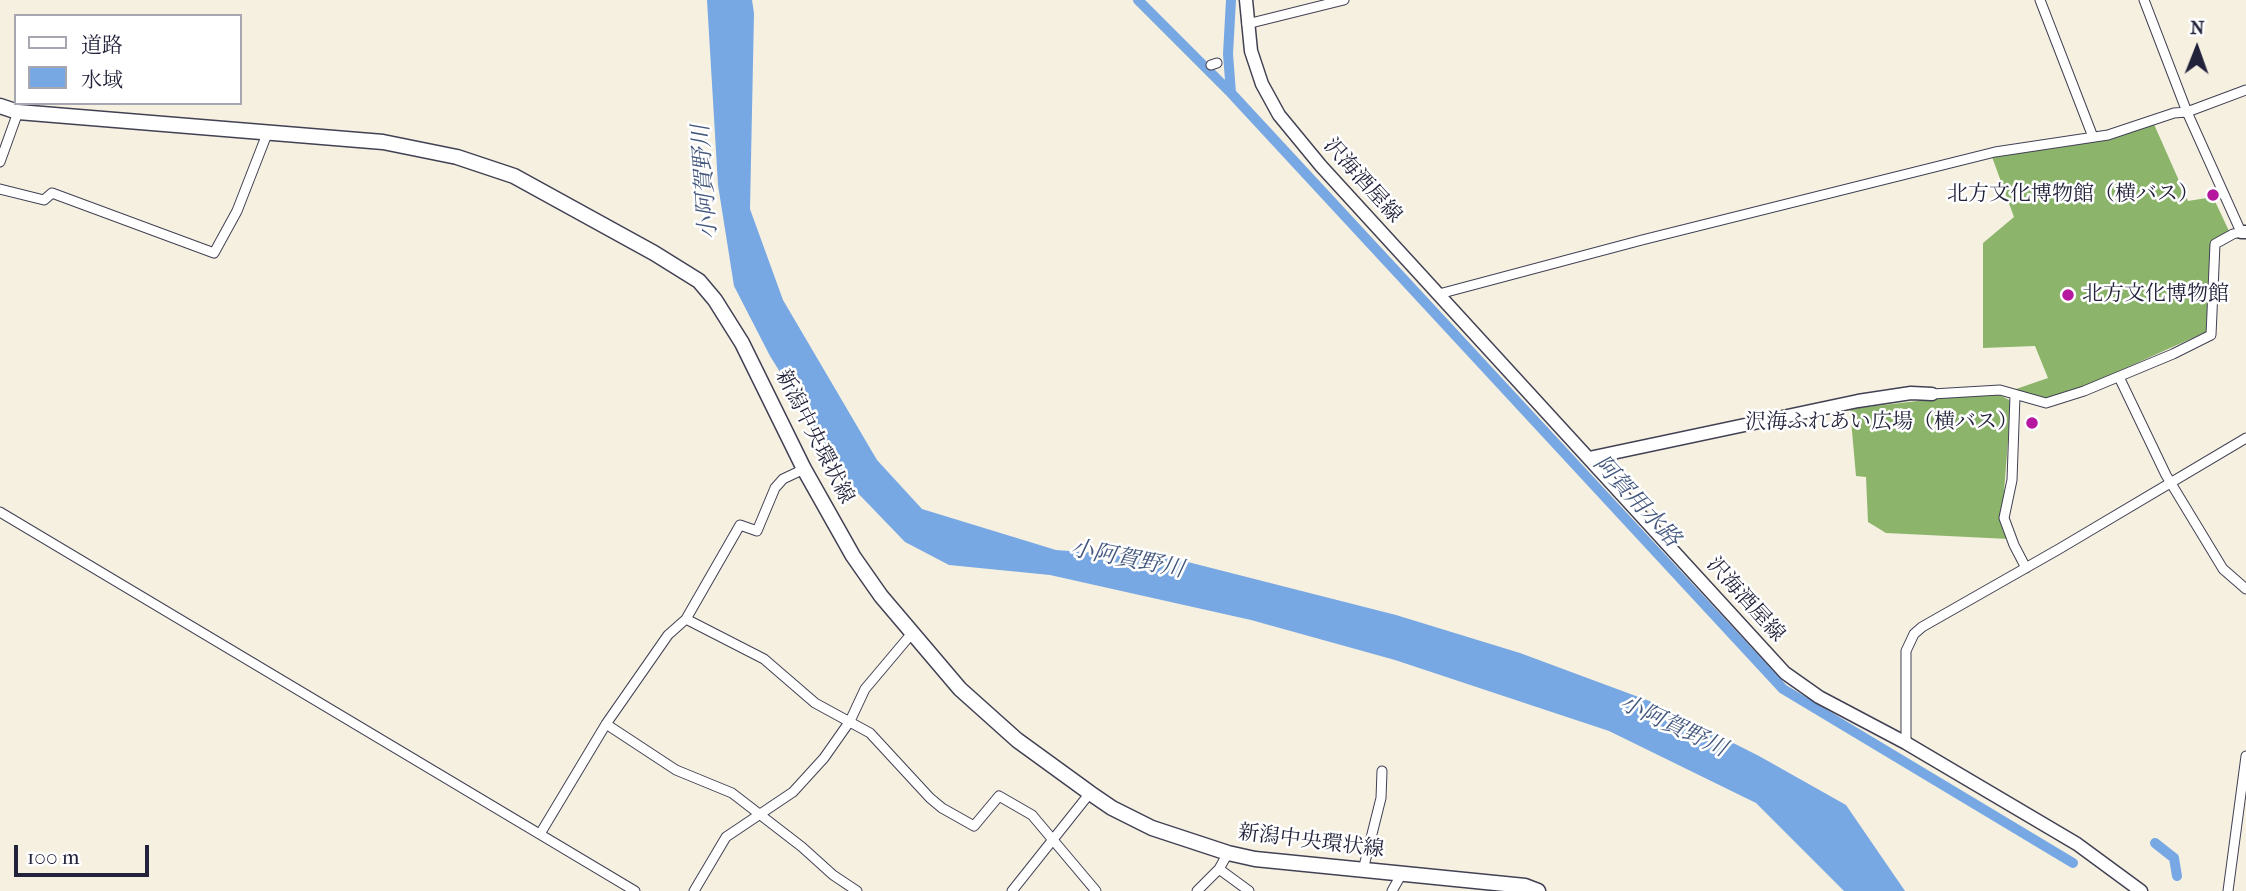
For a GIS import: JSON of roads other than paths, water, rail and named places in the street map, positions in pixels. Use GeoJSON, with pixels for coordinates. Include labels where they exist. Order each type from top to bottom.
{"type":"FeatureCollection","features":[{"type":"Feature","properties":{"kind":"main road","name":"沢海酒屋線"},"geometry":{"type":"LineString","coordinates":[[1246,0],[1251,51],[1262,85],[1279,115],[1321,166],[1785,673],[1819,697],[1906,743],[2077,845],[2141,891]]}},
{"type":"Feature","properties":{"kind":"main road","name":"新潟中央環状線"},"geometry":{"type":"LineString","coordinates":[[0,106],[18,112],[383,142],[496,168],[570,206],[699,281],[742,343],[804,468],[853,556],[881,596],[960,689],[1017,740],[1090,793],[1112,808],[1152,828],[1228,853],[1275,862],[1525,886],[1538,891]]}},
{"type":"Feature","properties":{"kind":"main road"},"geometry":{"type":"LineString","coordinates":[[1589,458],[1858,401],[1912,393],[1932,394]]}},
{"type":"Feature","properties":{"kind":"street"},"geometry":{"type":"LineString","coordinates":[[1247,24],[1344,0]]}},
{"type":"Feature","properties":{"kind":"street"},"geometry":{"type":"LineString","coordinates":[[1932,394],[2000,390],[2046,403],[2119,377],[2211,335],[2215,244],[2233,234],[2244,232],[2187,111],[2144,0]]}},
{"type":"Feature","properties":{"kind":"street"},"geometry":{"type":"LineString","coordinates":[[2043,1],[2093,137]]}},
{"type":"Feature","properties":{"kind":"street"},"geometry":{"type":"LineString","coordinates":[[1439,294],[1995,152],[2108,135],[2246,90]]}},
{"type":"Feature","properties":{"kind":"street"},"geometry":{"type":"LineString","coordinates":[[1,157],[18,112]]}},
{"type":"Feature","properties":{"kind":"street"},"geometry":{"type":"LineString","coordinates":[[0,189],[44,200],[52,193],[214,253],[237,211],[267,134]]}},
{"type":"Feature","properties":{"kind":"street"},"geometry":{"type":"LineString","coordinates":[[2119,377],[2171,483],[2223,569],[2246,589]]}},
{"type":"Feature","properties":{"kind":"street"},"geometry":{"type":"LineString","coordinates":[[2015,396],[2012,480],[2004,518],[2026,568]]}},
{"type":"Feature","properties":{"kind":"street"},"geometry":{"type":"LineString","coordinates":[[1906,743],[1905,663],[1906,651],[1914,634],[2246,438]]}},
{"type":"Feature","properties":{"kind":"street"},"geometry":{"type":"LineString","coordinates":[[540,834],[606,724],[668,635],[687,619],[740,525],[757,531],[775,488],[783,479],[804,468]]}},
{"type":"Feature","properties":{"kind":"street"},"geometry":{"type":"LineString","coordinates":[[0,512],[635,891]]}},
{"type":"Feature","properties":{"kind":"street"},"geometry":{"type":"LineString","coordinates":[[687,619],[764,659],[815,703],[870,733],[942,808],[974,826],[999,796],[1032,815],[1096,891]]}},
{"type":"Feature","properties":{"kind":"street"},"geometry":{"type":"LineString","coordinates":[[694,891],[726,837],[793,792],[824,758],[850,721],[865,689],[913,632]]}},
{"type":"Feature","properties":{"kind":"street"},"geometry":{"type":"LineString","coordinates":[[606,724],[676,770],[732,793],[761,814],[832,875],[856,891]]}},
{"type":"Feature","properties":{"kind":"street"},"geometry":{"type":"LineString","coordinates":[[2228,891],[2246,756]]}},
{"type":"Feature","properties":{"kind":"street"},"geometry":{"type":"LineString","coordinates":[[1363,870],[1381,798],[1382,771]]}},
{"type":"Feature","properties":{"kind":"street"},"geometry":{"type":"LineString","coordinates":[[1012,891],[1090,793]]}},
{"type":"Feature","properties":{"kind":"street"},"geometry":{"type":"LineString","coordinates":[[1197,891],[1219,869],[1228,853]]}},
{"type":"Feature","properties":{"kind":"street"},"geometry":{"type":"LineString","coordinates":[[1219,869],[1249,891]]}},
{"type":"Feature","properties":{"kind":"street"},"geometry":{"type":"LineString","coordinates":[[1392,891],[1401,874]]}},
{"type":"Feature","properties":{"kind":"water","name":"小阿賀野川"},"geometry":{"type":"Polygon","coordinates":[[[707,0],[752,0],[754,13],[750,209],[783,300],[877,460],[922,509],[1056,550],[1176,559],[1396,615],[1520,653],[1652,702],[1759,756],[1846,805],[1905,891],[1844,891],[1756,803],[1609,731],[1395,660],[1251,620],[1050,575],[949,565],[905,542],[851,486],[770,356],[734,286],[718,185],[707,0]]]}},
{"type":"Feature","properties":{"kind":"waterway","name":"阿賀用水路"},"geometry":{"type":"LineString","coordinates":[[1138,0],[1231,93],[1783,689],[2073,863]]}},
{"type":"Feature","properties":{"kind":"waterway"},"geometry":{"type":"LineString","coordinates":[[1231,0],[1228,54],[1231,93]]}},
{"type":"Feature","properties":{"kind":"waterway","name":"阿賀用水路"},"geometry":{"type":"LineString","coordinates":[[2155,843],[2174,858],[2177,876]]}},
{"type":"Feature","properties":{"kind":"place","name":"北方文化博物館（横バス）"},"geometry":{"type":"Point","coordinates":[2213,195]}},
{"type":"Feature","properties":{"kind":"place","name":"北方文化博物館"},"geometry":{"type":"Point","coordinates":[2068,295]}},
{"type":"Feature","properties":{"kind":"place","name":"沢海ふれあい広場（横バス）"},"geometry":{"type":"Point","coordinates":[2032,423]}}]}
